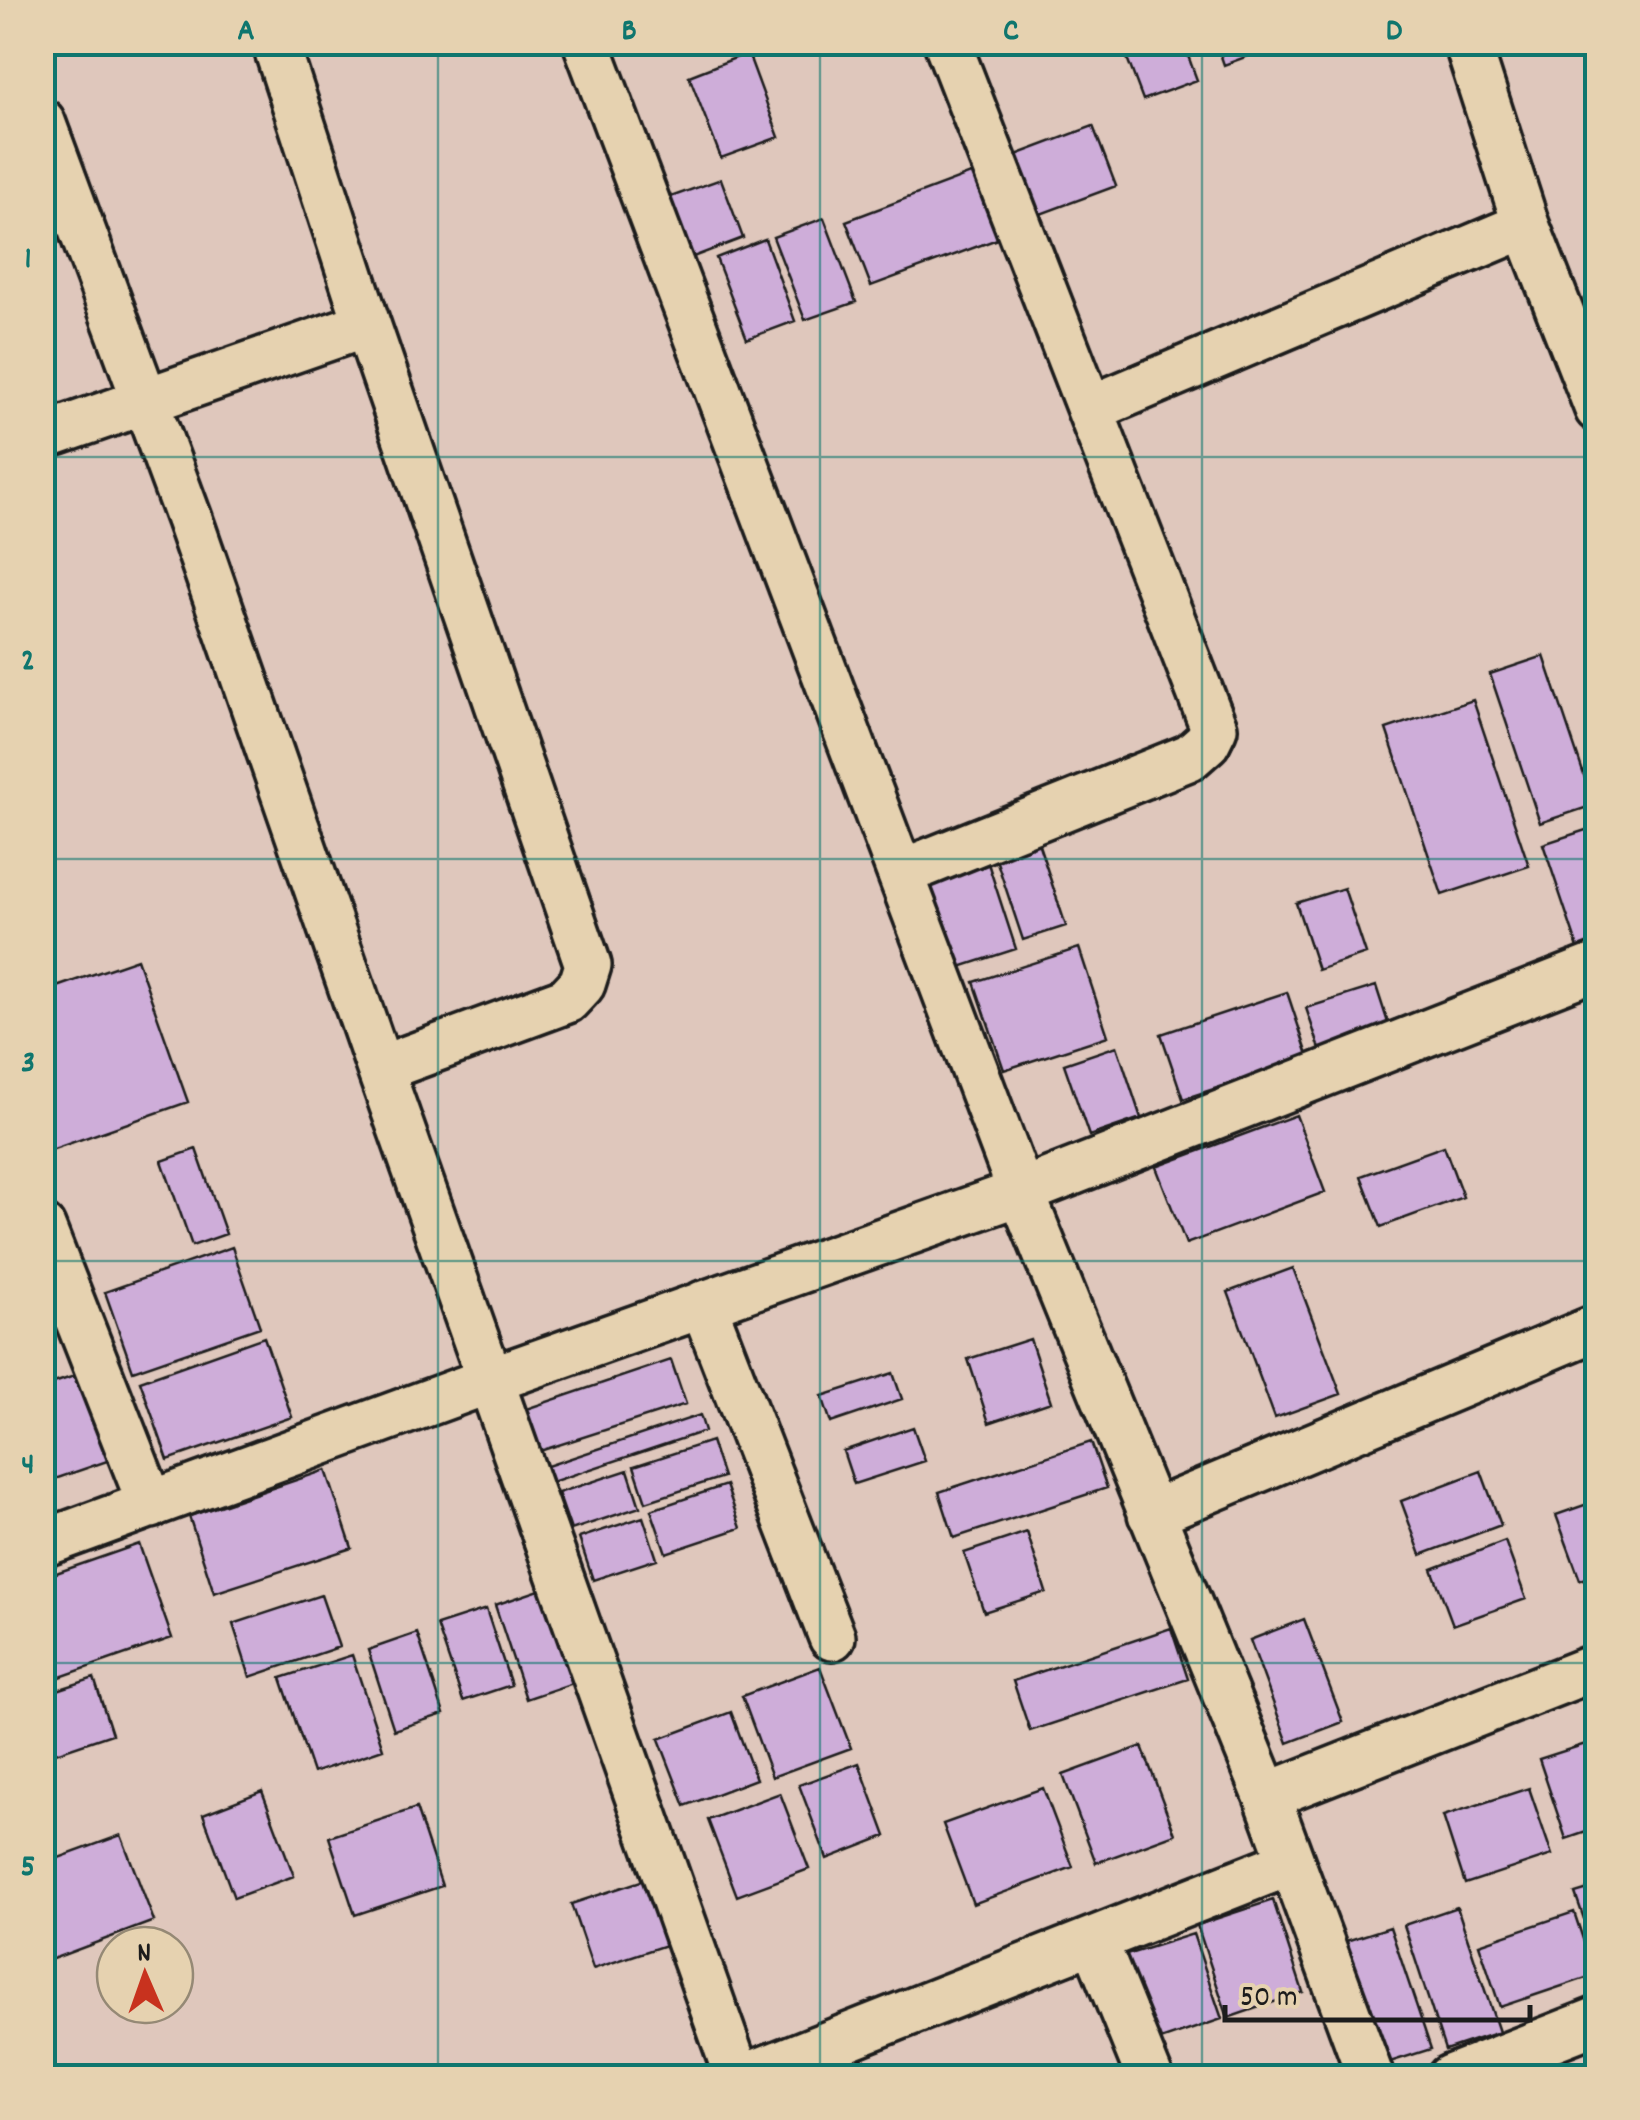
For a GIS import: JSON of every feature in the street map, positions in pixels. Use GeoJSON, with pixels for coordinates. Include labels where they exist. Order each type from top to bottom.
{"type":"FeatureCollection","features":[{"type":"Feature","properties":{"kind":"street"},"geometry":{"type":"LineString","coordinates":[[275,42],[367,324],[588,965],[582,984],[567,1000],[380,1069]]}},
{"type":"Feature","properties":{"kind":"street"},"geometry":{"type":"LineString","coordinates":[[586,42],[1022,1192],[1267,1796],[1371,2078]]}},
{"type":"Feature","properties":{"kind":"street"},"geometry":{"type":"LineString","coordinates":[[901,873],[1190,757],[1208,742],[1214,728],[947,42]]}},
{"type":"Feature","properties":{"kind":"street"},"geometry":{"type":"LineString","coordinates":[[1466,42],[1526,225],[1598,409]]}},
{"type":"Feature","properties":{"kind":"street"},"geometry":{"type":"LineString","coordinates":[[42,122],[189,519],[490,1380],[741,2078],[1291,1862]]}},
{"type":"Feature","properties":{"kind":"street"},"geometry":{"type":"LineString","coordinates":[[1090,409],[1526,225]]}},
{"type":"Feature","properties":{"kind":"street"},"geometry":{"type":"LineString","coordinates":[[42,436],[367,324]]}},
{"type":"Feature","properties":{"kind":"street"},"geometry":{"type":"LineString","coordinates":[[42,1544],[1022,1192],[1598,966]]}},
{"type":"Feature","properties":{"kind":"street"},"geometry":{"type":"LineString","coordinates":[[42,1226],[151,1506]]}},
{"type":"Feature","properties":{"kind":"street"},"geometry":{"type":"LineString","coordinates":[[703,1304],[832,1637]]}},
{"type":"Feature","properties":{"kind":"street"},"geometry":{"type":"LineString","coordinates":[[1151,1514],[1598,1328]]}},
{"type":"Feature","properties":{"kind":"street"},"geometry":{"type":"LineString","coordinates":[[1267,1796],[1598,1666]]}},
{"type":"Feature","properties":{"kind":"street"},"geometry":{"type":"LineString","coordinates":[[1094,1940],[1150,2078]]}},
{"type":"Feature","properties":{"kind":"street"},"geometry":{"type":"LineString","coordinates":[[1450,2078],[1598,2020]]}},
{"type":"Feature","properties":{"kind":"building"},"geometry":{"type":"Polygon","coordinates":[[[1121,42],[1183,42],[1197,80],[1143,100],[1121,42]]]}},
{"type":"Feature","properties":{"kind":"building"},"geometry":{"type":"Polygon","coordinates":[[[1216,42],[1277,42],[1278,45],[1224,65],[1216,42]]]}},
{"type":"Feature","properties":{"kind":"building"},"geometry":{"type":"Polygon","coordinates":[[[748,53],[779,137],[721,158],[689,76],[748,53]]]}},
{"type":"Feature","properties":{"kind":"building"},"geometry":{"type":"Polygon","coordinates":[[[1093,126],[1116,186],[1038,215],[1016,155],[1093,126]]]}},
{"type":"Feature","properties":{"kind":"building"},"geometry":{"type":"Polygon","coordinates":[[[976,172],[1000,238],[871,286],[846,221],[976,172]]]}},
{"type":"Feature","properties":{"kind":"building"},"geometry":{"type":"Polygon","coordinates":[[[721,179],[743,238],[688,259],[665,199],[721,179]]]}},
{"type":"Feature","properties":{"kind":"building"},"geometry":{"type":"Polygon","coordinates":[[[824,218],[856,302],[805,320],[773,237],[824,218]]]}},
{"type":"Feature","properties":{"kind":"building"},"geometry":{"type":"Polygon","coordinates":[[[765,239],[795,321],[747,339],[716,258],[765,239]]]}},
{"type":"Feature","properties":{"kind":"building"},"geometry":{"type":"Polygon","coordinates":[[[1544,656],[1594,805],[1540,823],[1490,674],[1544,656]]]}},
{"type":"Feature","properties":{"kind":"building"},"geometry":{"type":"Polygon","coordinates":[[[1473,700],[1529,866],[1442,895],[1386,729],[1473,700]]]}},
{"type":"Feature","properties":{"kind":"building"},"geometry":{"type":"Polygon","coordinates":[[[1598,826],[1598,948],[1580,954],[1543,844],[1598,826]]]}},
{"type":"Feature","properties":{"kind":"building"},"geometry":{"type":"Polygon","coordinates":[[[1035,833],[1066,926],[1023,940],[992,847],[1035,833]]]}},
{"type":"Feature","properties":{"kind":"building"},"geometry":{"type":"Polygon","coordinates":[[[985,854],[1016,949],[951,970],[920,875],[985,854]]]}},
{"type":"Feature","properties":{"kind":"building"},"geometry":{"type":"Polygon","coordinates":[[[1344,888],[1366,954],[1318,970],[1296,903],[1344,888]]]}},
{"type":"Feature","properties":{"kind":"building"},"geometry":{"type":"Polygon","coordinates":[[[1079,948],[1108,1036],[1004,1070],[974,982],[1079,948]]]}},
{"type":"Feature","properties":{"kind":"building"},"geometry":{"type":"Polygon","coordinates":[[[137,959],[188,1102],[51,1150],[42,1126],[42,992],[137,959]]]}},
{"type":"Feature","properties":{"kind":"building"},"geometry":{"type":"Polygon","coordinates":[[[1376,986],[1392,1035],[1323,1058],[1306,1008],[1376,986]]]}},
{"type":"Feature","properties":{"kind":"building"},"geometry":{"type":"Polygon","coordinates":[[[1287,992],[1309,1058],[1183,1099],[1161,1034],[1287,992]]]}},
{"type":"Feature","properties":{"kind":"building"},"geometry":{"type":"Polygon","coordinates":[[[1117,1046],[1141,1118],[1089,1136],[1064,1064],[1117,1046]]]}},
{"type":"Feature","properties":{"kind":"building"},"geometry":{"type":"Polygon","coordinates":[[[1296,1115],[1325,1192],[1186,1244],[1156,1167],[1296,1115]]]}},
{"type":"Feature","properties":{"kind":"building"},"geometry":{"type":"Polygon","coordinates":[[[1444,1146],[1463,1197],[1381,1227],[1361,1176],[1444,1146]]]}},
{"type":"Feature","properties":{"kind":"building"},"geometry":{"type":"Polygon","coordinates":[[[196,1149],[226,1234],[192,1246],[162,1161],[196,1149]]]}},
{"type":"Feature","properties":{"kind":"building"},"geometry":{"type":"Polygon","coordinates":[[[232,1247],[260,1327],[133,1371],[105,1292],[232,1247]]]}},
{"type":"Feature","properties":{"kind":"building"},"geometry":{"type":"Polygon","coordinates":[[[1293,1268],[1341,1394],[1275,1418],[1228,1292],[1293,1268]]]}},
{"type":"Feature","properties":{"kind":"building"},"geometry":{"type":"Polygon","coordinates":[[[264,1337],[292,1417],[168,1460],[140,1381],[264,1337]]]}},
{"type":"Feature","properties":{"kind":"building"},"geometry":{"type":"Polygon","coordinates":[[[1030,1339],[1051,1402],[989,1423],[968,1359],[1030,1339]]]}},
{"type":"Feature","properties":{"kind":"building"},"geometry":{"type":"Polygon","coordinates":[[[671,1360],[686,1404],[540,1451],[526,1409],[671,1360]]]}},
{"type":"Feature","properties":{"kind":"building"},"geometry":{"type":"Polygon","coordinates":[[[89,1371],[119,1457],[55,1479],[42,1444],[42,1387],[89,1371]]]}},
{"type":"Feature","properties":{"kind":"building"},"geometry":{"type":"Polygon","coordinates":[[[893,1373],[902,1399],[831,1423],[822,1396],[893,1373]]]}},
{"type":"Feature","properties":{"kind":"building"},"geometry":{"type":"Polygon","coordinates":[[[700,1415],[705,1431],[552,1482],[547,1466],[700,1415]]]}},
{"type":"Feature","properties":{"kind":"building"},"geometry":{"type":"Polygon","coordinates":[[[913,1427],[925,1461],[854,1484],[843,1451],[913,1427]]]}},
{"type":"Feature","properties":{"kind":"building"},"geometry":{"type":"Polygon","coordinates":[[[711,1441],[723,1477],[646,1502],[634,1466],[711,1441]]]}},
{"type":"Feature","properties":{"kind":"building"},"geometry":{"type":"Polygon","coordinates":[[[1091,1442],[1107,1488],[954,1538],[939,1492],[1091,1442]]]}},
{"type":"Feature","properties":{"kind":"building"},"geometry":{"type":"Polygon","coordinates":[[[326,1470],[352,1548],[214,1593],[189,1516],[326,1470]]]}},
{"type":"Feature","properties":{"kind":"building"},"geometry":{"type":"Polygon","coordinates":[[[628,1470],[640,1507],[571,1530],[558,1493],[628,1470]]]}},
{"type":"Feature","properties":{"kind":"building"},"geometry":{"type":"Polygon","coordinates":[[[1481,1471],[1501,1525],[1421,1555],[1401,1501],[1481,1471]]]}},
{"type":"Feature","properties":{"kind":"building"},"geometry":{"type":"Polygon","coordinates":[[[726,1485],[741,1528],[666,1553],[651,1510],[726,1485]]]}},
{"type":"Feature","properties":{"kind":"building"},"geometry":{"type":"Polygon","coordinates":[[[1593,1502],[1598,1512],[1598,1573],[1580,1580],[1556,1515],[1593,1502]]]}},
{"type":"Feature","properties":{"kind":"building"},"geometry":{"type":"Polygon","coordinates":[[[643,1517],[657,1559],[593,1580],[579,1538],[643,1517]]]}},
{"type":"Feature","properties":{"kind":"building"},"geometry":{"type":"Polygon","coordinates":[[[1027,1532],[1046,1592],[984,1612],[964,1553],[1027,1532]]]}},
{"type":"Feature","properties":{"kind":"building"},"geometry":{"type":"Polygon","coordinates":[[[1505,1541],[1526,1599],[1453,1625],[1432,1569],[1505,1541]]]}},
{"type":"Feature","properties":{"kind":"building"},"geometry":{"type":"Polygon","coordinates":[[[139,1544],[172,1638],[46,1682],[42,1672],[42,1578],[139,1544]]]}},
{"type":"Feature","properties":{"kind":"building"},"geometry":{"type":"Polygon","coordinates":[[[557,1584],[588,1678],[526,1699],[495,1605],[557,1584]]]}},
{"type":"Feature","properties":{"kind":"building"},"geometry":{"type":"Polygon","coordinates":[[[321,1595],[339,1647],[250,1677],[233,1624],[321,1595]]]}},
{"type":"Feature","properties":{"kind":"building"},"geometry":{"type":"Polygon","coordinates":[[[486,1609],[511,1685],[463,1701],[437,1625],[486,1609]]]}},
{"type":"Feature","properties":{"kind":"building"},"geometry":{"type":"Polygon","coordinates":[[[1304,1619],[1343,1722],[1288,1743],[1250,1640],[1304,1619]]]}},
{"type":"Feature","properties":{"kind":"building"},"geometry":{"type":"Polygon","coordinates":[[[1171,1628],[1188,1679],[1030,1731],[1013,1681],[1171,1628]]]}},
{"type":"Feature","properties":{"kind":"building"},"geometry":{"type":"Polygon","coordinates":[[[417,1633],[444,1714],[394,1730],[368,1650],[417,1633]]]}},
{"type":"Feature","properties":{"kind":"building"},"geometry":{"type":"Polygon","coordinates":[[[352,1655],[383,1749],[313,1773],[281,1678],[352,1655]]]}},
{"type":"Feature","properties":{"kind":"building"},"geometry":{"type":"Polygon","coordinates":[[[820,1667],[851,1748],[772,1777],[742,1696],[820,1667]]]}},
{"type":"Feature","properties":{"kind":"building"},"geometry":{"type":"Polygon","coordinates":[[[94,1678],[112,1734],[47,1756],[42,1743],[42,1695],[94,1678]]]}},
{"type":"Feature","properties":{"kind":"building"},"geometry":{"type":"Polygon","coordinates":[[[731,1712],[756,1779],[685,1806],[659,1739],[731,1712]]]}},
{"type":"Feature","properties":{"kind":"building"},"geometry":{"type":"Polygon","coordinates":[[[1598,1740],[1598,1828],[1566,1839],[1539,1759],[1598,1740]]]}},
{"type":"Feature","properties":{"kind":"building"},"geometry":{"type":"Polygon","coordinates":[[[1142,1746],[1175,1834],[1096,1863],[1063,1775],[1142,1746]]]}},
{"type":"Feature","properties":{"kind":"building"},"geometry":{"type":"Polygon","coordinates":[[[859,1763],[886,1836],[827,1859],[799,1785],[859,1763]]]}},
{"type":"Feature","properties":{"kind":"building"},"geometry":{"type":"Polygon","coordinates":[[[1043,1788],[1073,1867],[973,1904],[943,1824],[1043,1788]]]}},
{"type":"Feature","properties":{"kind":"building"},"geometry":{"type":"Polygon","coordinates":[[[1529,1788],[1552,1855],[1465,1884],[1443,1816],[1529,1788]]]}},
{"type":"Feature","properties":{"kind":"building"},"geometry":{"type":"Polygon","coordinates":[[[262,1791],[294,1876],[234,1898],[203,1814],[262,1791]]]}},
{"type":"Feature","properties":{"kind":"building"},"geometry":{"type":"Polygon","coordinates":[[[780,1793],[809,1869],[737,1896],[708,1820],[780,1793]]]}},
{"type":"Feature","properties":{"kind":"building"},"geometry":{"type":"Polygon","coordinates":[[[416,1808],[442,1886],[355,1915],[329,1837],[416,1808]]]}},
{"type":"Feature","properties":{"kind":"building"},"geometry":{"type":"Polygon","coordinates":[[[121,1835],[154,1921],[143,1925],[95,1925],[95,1943],[42,1963],[42,1864],[121,1835]]]}},
{"type":"Feature","properties":{"kind":"building"},"geometry":{"type":"Polygon","coordinates":[[[653,1877],[675,1942],[593,1969],[571,1904],[653,1877]]]}},
{"type":"Feature","properties":{"kind":"building"},"geometry":{"type":"Polygon","coordinates":[[[1598,1886],[1598,1959],[1575,1893],[1598,1886]]]}},
{"type":"Feature","properties":{"kind":"building"},"geometry":{"type":"Polygon","coordinates":[[[1273,1900],[1303,1992],[1228,2018],[1197,1925],[1273,1900]]]}},
{"type":"Feature","properties":{"kind":"building"},"geometry":{"type":"Polygon","coordinates":[[[1457,1907],[1499,2032],[1445,2050],[1404,1925],[1457,1907]]]}},
{"type":"Feature","properties":{"kind":"building"},"geometry":{"type":"Polygon","coordinates":[[[1574,1912],[1595,1975],[1500,2007],[1479,1944],[1574,1912]]]}},
{"type":"Feature","properties":{"kind":"building"},"geometry":{"type":"Polygon","coordinates":[[[1390,1927],[1431,2049],[1387,2063],[1346,1941],[1390,1927]]]}},
{"type":"Feature","properties":{"kind":"building"},"geometry":{"type":"Polygon","coordinates":[[[1193,1934],[1222,2019],[1152,2043],[1123,1956],[1193,1934]]]}},
{"type":"Feature","properties":{"kind":"building"},"geometry":{"type":"Polygon","coordinates":[[[42,2028],[54,2060],[42,2064],[42,2028]]]}}]}
